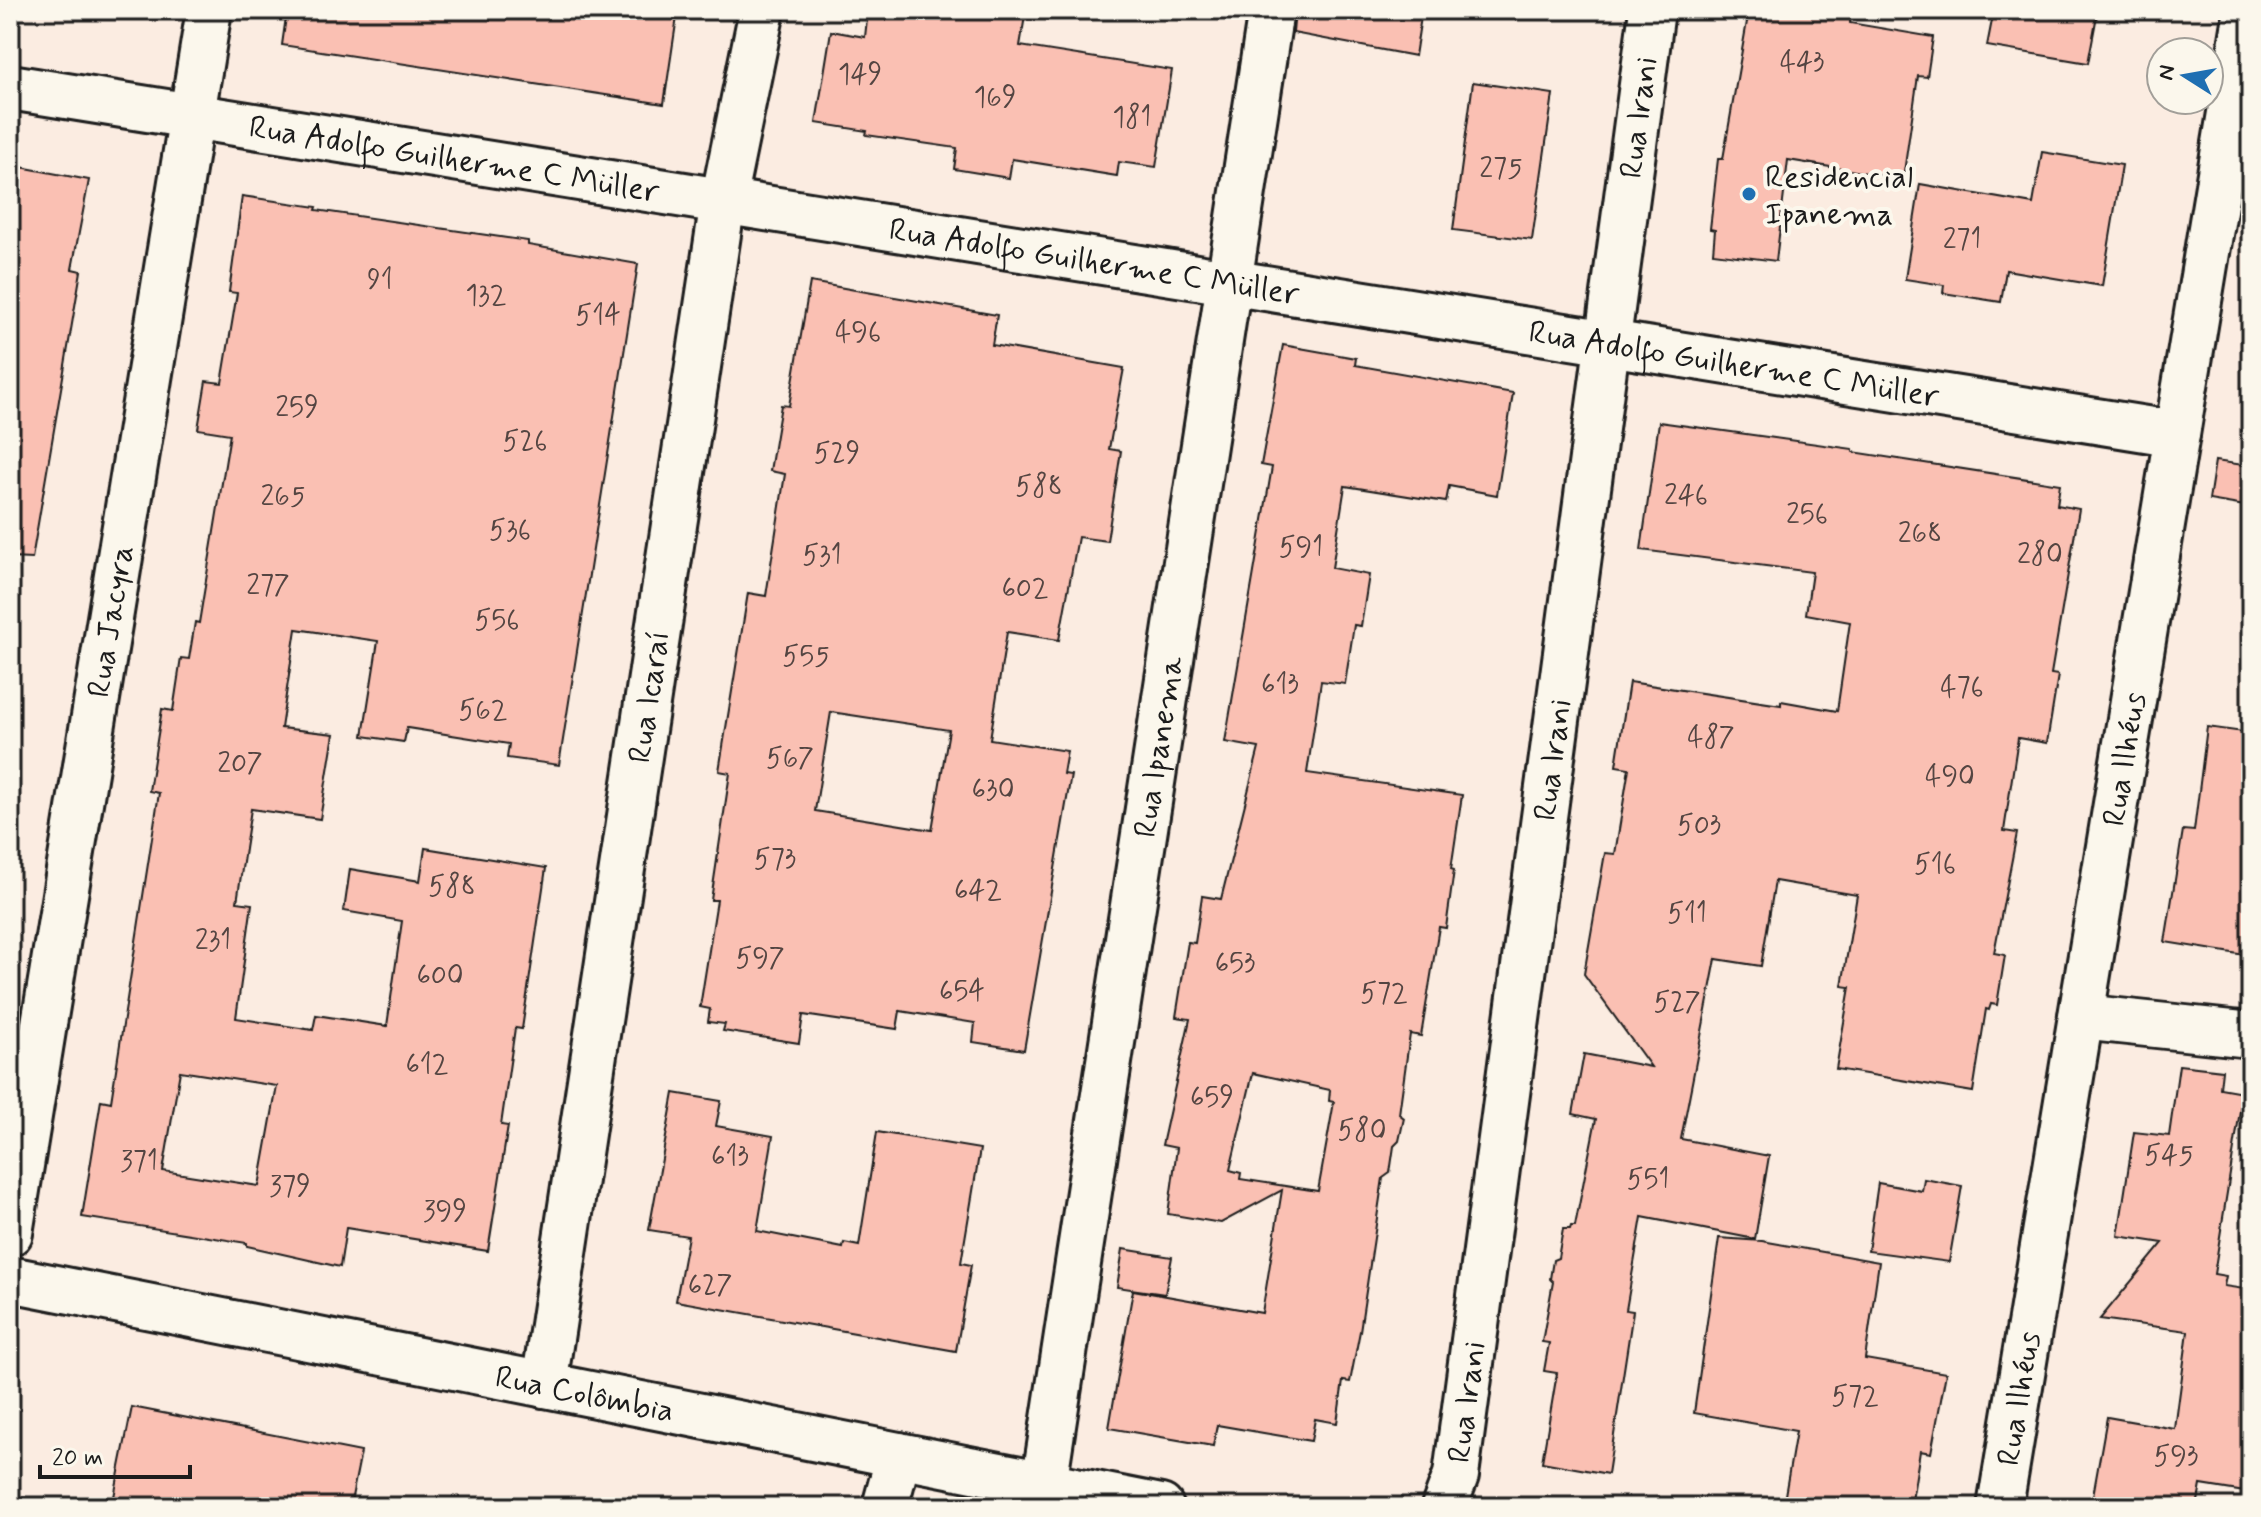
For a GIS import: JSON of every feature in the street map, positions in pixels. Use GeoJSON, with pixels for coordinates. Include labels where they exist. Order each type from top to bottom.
{"type":"FeatureCollection","features":[{"type":"Feature","properties":{"kind":"street","name":"Rua Jacyra"},"geometry":{"type":"LineString","coordinates":[[10,1233],[209,10]]}},
{"type":"Feature","properties":{"kind":"street","name":"Rua Icaraí"},"geometry":{"type":"LineString","coordinates":[[544,1385],[723,201],[762,10]]}},
{"type":"Feature","properties":{"kind":"street","name":"Rua Ipanema"},"geometry":{"type":"LineString","coordinates":[[1044,1484],[1271,10]]}},
{"type":"Feature","properties":{"kind":"street","name":"Rua Irani"},"geometry":{"type":"LineString","coordinates":[[1444,1507],[1456,1475],[1652,10]]}},
{"type":"Feature","properties":{"kind":"street","name":"Rua Ilhéus"},"geometry":{"type":"LineString","coordinates":[[2000,1507],[2247,10]]}},
{"type":"Feature","properties":{"kind":"street","name":"Rua Adolfo Guilherme C Müller"},"geometry":{"type":"LineString","coordinates":[[10,87],[2177,434]]}},
{"type":"Feature","properties":{"kind":"street"},"geometry":{"type":"LineString","coordinates":[[2081,1017],[2251,1035]]}},
{"type":"Feature","properties":{"kind":"street","name":"Rua Colômbia"},"geometry":{"type":"LineString","coordinates":[[10,1279],[1161,1507]]}},
{"type":"Feature","properties":{"kind":"street"},"geometry":{"type":"LineString","coordinates":[[885,1507],[899,1455]]}},
{"type":"Feature","properties":{"kind":"building"},"geometry":{"type":"Polygon","coordinates":[[[287,10],[678,10],[664,104],[282,45],[287,10]]]}},
{"type":"Feature","properties":{"kind":"building"},"geometry":{"type":"Polygon","coordinates":[[[868,10],[1026,10],[1020,46],[1172,70],[1156,167],[1119,162],[1117,176],[1012,159],[1009,178],[954,169],[957,148],[866,135],[867,131],[816,123],[831,31],[865,37],[868,10]]]}},
{"type":"Feature","properties":{"kind":"building"},"geometry":{"type":"Polygon","coordinates":[[[1295,10],[1422,10],[1415,56],[1293,33],[1295,10]]]}},
{"type":"Feature","properties":{"kind":"building"},"geometry":{"type":"Polygon","coordinates":[[[1749,10],[1851,10],[1850,23],[1933,37],[1927,77],[1918,76],[1903,179],[1788,160],[1776,261],[1713,253],[1715,230],[1710,229],[1718,159],[1723,159],[1749,10]]]}},
{"type":"Feature","properties":{"kind":"building"},"geometry":{"type":"Polygon","coordinates":[[[1994,10],[2098,10],[2088,63],[1987,46],[1994,10]]]}},
{"type":"Feature","properties":{"kind":"building"},"geometry":{"type":"Polygon","coordinates":[[[1473,82],[1553,94],[1532,240],[1453,230],[1473,82]]]}},
{"type":"Feature","properties":{"kind":"building"},"geometry":{"type":"Polygon","coordinates":[[[2042,152],[2122,165],[2102,286],[2006,270],[2001,302],[1943,293],[1944,285],[1905,279],[1920,184],[2033,204],[2042,152]]]}},
{"type":"Feature","properties":{"kind":"building"},"geometry":{"type":"Polygon","coordinates":[[[10,165],[89,180],[72,269],[81,271],[32,559],[10,558],[10,165]]]}},
{"type":"Feature","properties":{"kind":"building"},"geometry":{"type":"Polygon","coordinates":[[[242,196],[528,241],[528,245],[638,264],[559,765],[507,758],[509,744],[407,728],[404,742],[363,736],[378,641],[296,629],[281,728],[334,734],[320,819],[251,809],[237,902],[252,904],[236,1018],[313,1030],[316,1015],[387,1026],[402,921],[344,911],[350,869],[420,881],[425,848],[546,868],[522,1029],[515,1028],[501,1125],[508,1126],[488,1251],[346,1228],[340,1267],[247,1246],[247,1243],[82,1217],[101,1100],[111,1102],[159,793],[149,791],[162,709],[173,711],[181,658],[189,659],[195,622],[199,623],[230,434],[198,429],[206,381],[222,383],[237,293],[229,292],[242,196]],[[180,1071],[163,1171],[259,1186],[277,1086],[180,1071]]]}},
{"type":"Feature","properties":{"kind":"building"},"geometry":{"type":"Polygon","coordinates":[[[810,282],[997,315],[992,345],[1124,368],[1109,449],[1121,451],[1107,541],[1078,537],[1059,640],[1007,632],[990,739],[1067,751],[1063,774],[1071,775],[1024,1050],[973,1042],[975,1023],[900,1011],[897,1029],[803,1015],[799,1043],[723,1031],[725,1024],[708,1022],[710,1009],[700,1007],[717,900],[711,900],[730,773],[719,771],[748,593],[766,596],[785,474],[770,471],[781,405],[789,406],[810,282]],[[831,712],[815,811],[932,830],[949,730],[831,712]]]}},
{"type":"Feature","properties":{"kind":"building"},"geometry":{"type":"Polygon","coordinates":[[[1283,345],[1356,358],[1355,365],[1513,393],[1497,495],[1449,486],[1446,502],[1345,486],[1332,568],[1369,575],[1361,626],[1354,625],[1345,684],[1321,681],[1307,773],[1462,795],[1451,869],[1454,870],[1446,928],[1439,927],[1421,1036],[1410,1034],[1399,1114],[1404,1118],[1399,1141],[1394,1146],[1390,1173],[1383,1178],[1360,1331],[1350,1382],[1343,1381],[1337,1423],[1315,1419],[1311,1441],[1217,1425],[1213,1446],[1109,1428],[1133,1290],[1262,1313],[1282,1190],[1221,1223],[1168,1214],[1177,1148],[1162,1145],[1190,1019],[1176,1017],[1188,942],[1195,943],[1202,896],[1221,899],[1259,748],[1225,742],[1272,467],[1261,465],[1283,345]],[[1253,1073],[1230,1170],[1241,1173],[1240,1179],[1318,1191],[1334,1102],[1329,1101],[1330,1090],[1253,1073]]]}},
{"type":"Feature","properties":{"kind":"building"},"geometry":{"type":"Polygon","coordinates":[[[1659,422],[1853,449],[1853,452],[2060,484],[2057,505],[2079,509],[2051,674],[2058,675],[2047,743],[2018,738],[2004,831],[2017,833],[1994,953],[2005,955],[1997,1005],[1991,1004],[1989,1010],[1986,1009],[1973,1092],[1836,1069],[1850,987],[1842,986],[1857,895],[1775,881],[1761,966],[1716,959],[1681,1139],[1769,1156],[1755,1239],[1642,1217],[1626,1310],[1633,1311],[1608,1474],[1542,1462],[1557,1373],[1544,1371],[1549,1343],[1542,1342],[1553,1282],[1550,1279],[1553,1260],[1558,1258],[1563,1229],[1575,1226],[1596,1119],[1573,1114],[1584,1054],[1651,1067],[1584,974],[1605,853],[1615,854],[1629,768],[1616,766],[1629,682],[1837,711],[1850,622],[1806,614],[1812,572],[1641,550],[1659,422]]]}},
{"type":"Feature","properties":{"kind":"building"},"geometry":{"type":"Polygon","coordinates":[[[2215,461],[2251,466],[2251,507],[2209,500],[2215,461]]]}},
{"type":"Feature","properties":{"kind":"building"},"geometry":{"type":"Polygon","coordinates":[[[2207,727],[2251,733],[2251,956],[2165,942],[2183,830],[2194,831],[2207,727]]]}},
{"type":"Feature","properties":{"kind":"building"},"geometry":{"type":"Polygon","coordinates":[[[2179,1065],[2222,1070],[2220,1088],[2243,1092],[2214,1274],[2226,1276],[2224,1286],[2251,1290],[2251,1493],[2201,1485],[2197,1507],[2091,1507],[2107,1417],[2175,1429],[2188,1331],[2100,1319],[2163,1243],[2118,1236],[2134,1132],[2169,1136],[2179,1065]]]}},
{"type":"Feature","properties":{"kind":"building"},"geometry":{"type":"Polygon","coordinates":[[[674,1093],[721,1101],[716,1126],[773,1136],[757,1231],[843,1248],[844,1243],[859,1246],[877,1132],[980,1149],[961,1263],[971,1265],[956,1351],[676,1301],[688,1236],[649,1230],[674,1093]]]}},
{"type":"Feature","properties":{"kind":"building"},"geometry":{"type":"Polygon","coordinates":[[[1924,1179],[1962,1186],[1949,1262],[1868,1251],[1878,1183],[1922,1191],[1924,1179]]]}},
{"type":"Feature","properties":{"kind":"building"},"geometry":{"type":"Polygon","coordinates":[[[1719,1238],[1762,1241],[1879,1262],[1865,1359],[1946,1373],[1931,1453],[1920,1451],[1911,1507],[1783,1507],[1796,1431],[1694,1413],[1719,1238]]]}},
{"type":"Feature","properties":{"kind":"building"},"geometry":{"type":"Polygon","coordinates":[[[1123,1249],[1172,1257],[1165,1294],[1117,1287],[1123,1249]]]}},
{"type":"Feature","properties":{"kind":"building"},"geometry":{"type":"Polygon","coordinates":[[[132,1407],[361,1452],[350,1507],[112,1507],[132,1407]]]}},
{"type":"Feature","properties":{"kind":"place","name":"Residencial Ipanema"},"geometry":{"type":"Point","coordinates":[1749,194]}}]}
